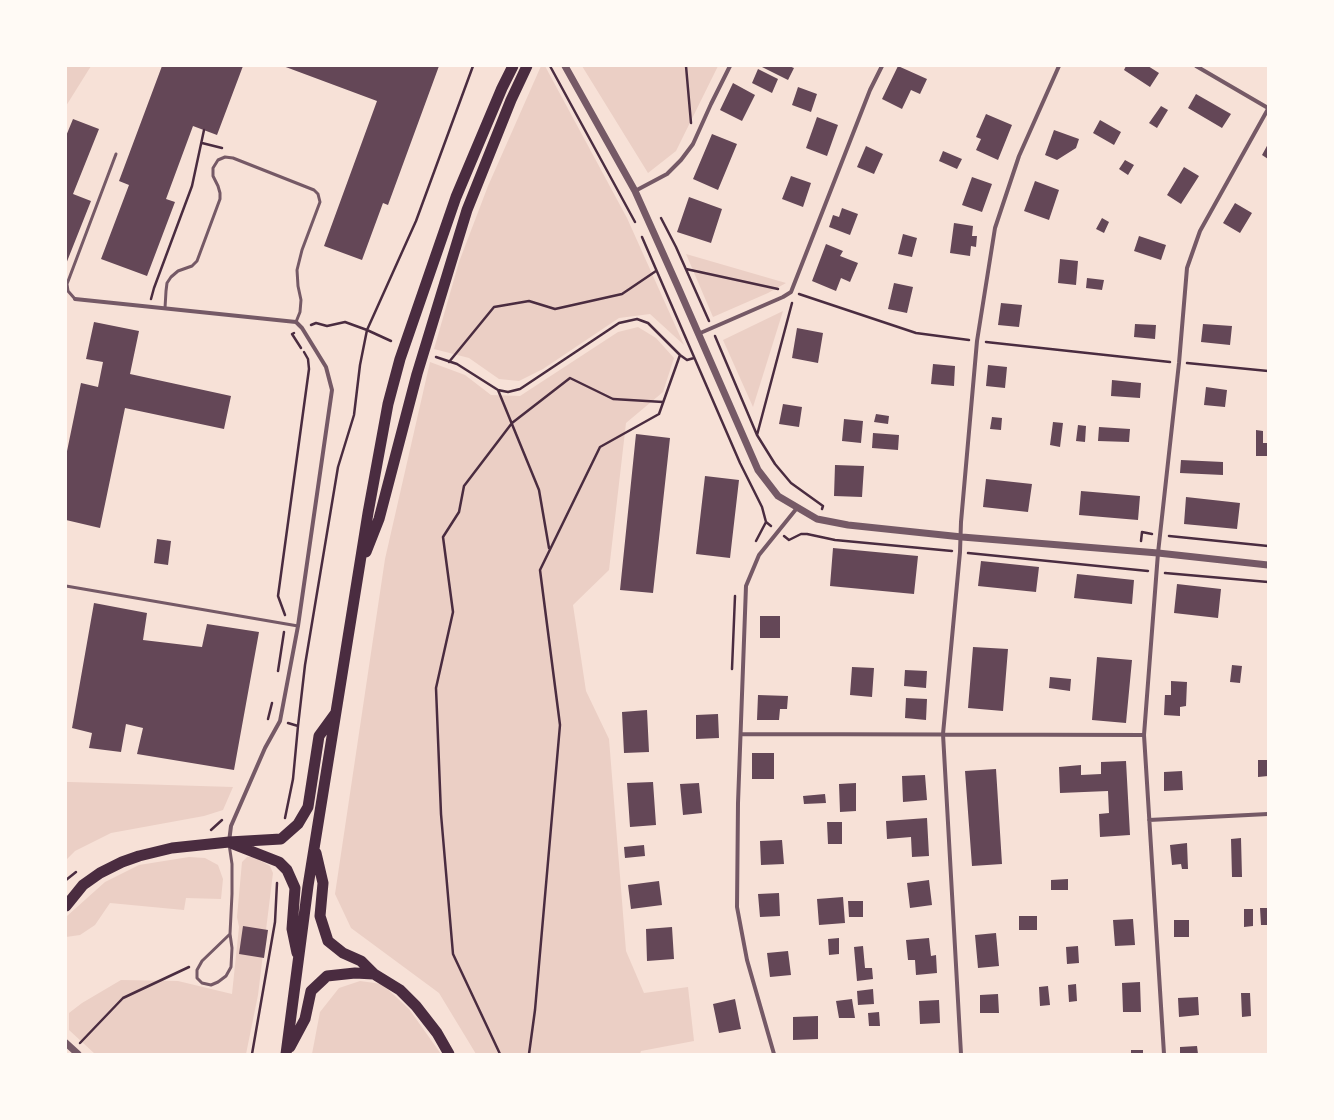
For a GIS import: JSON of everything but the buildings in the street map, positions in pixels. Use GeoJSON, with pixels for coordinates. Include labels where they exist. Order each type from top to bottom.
{"type":"FeatureCollection","features":[{"type":"Feature","properties":{"kind":"highway"},"geometry":{"type":"LineString","coordinates":[[286,1053],[314,847],[368,513],[388,404],[400,359],[456,197],[502,88],[513,66]]}},
{"type":"Feature","properties":{"kind":"highway"},"geometry":{"type":"LineString","coordinates":[[359,569],[379,519],[417,374],[467,210],[511,100],[527,66]]}},
{"type":"Feature","properties":{"kind":"highway"},"geometry":{"type":"LineString","coordinates":[[66,906],[83,885],[100,873],[122,862],[139,856],[172,848],[229,842],[281,839],[298,824],[308,807],[319,736],[336,711]]}},
{"type":"Feature","properties":{"kind":"highway"},"geometry":{"type":"LineString","coordinates":[[229,842],[279,862],[288,870],[295,888],[292,929],[299,961]]}},
{"type":"Feature","properties":{"kind":"highway"},"geometry":{"type":"LineString","coordinates":[[314,847],[323,883],[320,916],[328,941],[343,952],[361,961],[374,974],[400,990],[416,1006],[449,1054]]}},
{"type":"Feature","properties":{"kind":"highway"},"geometry":{"type":"LineString","coordinates":[[286,1053],[305,1019],[311,991],[328,976],[355,973],[374,974]]}},
{"type":"Feature","properties":{"kind":"street"},"geometry":{"type":"LineString","coordinates":[[565,66],[635,191],[758,470],[778,496],[817,519],[848,525],[1140,551],[1268,565]]}},
{"type":"Feature","properties":{"kind":"street"},"geometry":{"type":"LineString","coordinates":[[635,191],[667,174],[681,160],[693,144],[730,66]]}},
{"type":"Feature","properties":{"kind":"street"},"geometry":{"type":"LineString","coordinates":[[698,334],[783,297],[791,292],[870,90],[882,66]]}},
{"type":"Feature","properties":{"kind":"street"},"geometry":{"type":"LineString","coordinates":[[961,1054],[943,734],[962,536],[976,341],[995,228],[1019,156],[1059,66]]}},
{"type":"Feature","properties":{"kind":"street"},"geometry":{"type":"LineString","coordinates":[[1164,1054],[1144,736],[1158,553],[1179,363],[1187,268],[1200,231],[1268,108],[1196,66]]}},
{"type":"Feature","properties":{"kind":"street"},"geometry":{"type":"LineString","coordinates":[[75,299],[296,322],[302,328],[326,367],[332,390],[298,626],[280,721],[266,748],[231,826],[229,842]]}},
{"type":"Feature","properties":{"kind":"street"},"geometry":{"type":"LineString","coordinates":[[774,1054],[747,960],[737,907],[738,802],[746,586],[759,555],[797,508]]}},
{"type":"Feature","properties":{"kind":"street"},"geometry":{"type":"LineString","coordinates":[[741,734],[1144,736]]}},
{"type":"Feature","properties":{"kind":"street"},"geometry":{"type":"LineString","coordinates":[[1149,820],[1268,814]]}},
{"type":"Feature","properties":{"kind":"street"},"geometry":{"type":"LineString","coordinates":[[66,1043],[76,1052]]}},
{"type":"Feature","properties":{"kind":"lane"},"geometry":{"type":"LineString","coordinates":[[75,299],[68,292],[67,284],[116,154]]}},
{"type":"Feature","properties":{"kind":"lane"},"geometry":{"type":"LineString","coordinates":[[165,308],[167,283],[178,271],[192,266],[197,261],[220,200],[218,186],[213,176],[213,168],[218,160],[234,158],[314,190],[318,194],[320,202],[302,250],[297,270],[301,300],[300,312],[296,322]]}},
{"type":"Feature","properties":{"kind":"lane"},"geometry":{"type":"LineString","coordinates":[[66,586],[285,625],[298,626]]}},
{"type":"Feature","properties":{"kind":"lane"},"geometry":{"type":"LineString","coordinates":[[229,842],[232,864],[230,934],[232,948],[231,967],[226,976],[218,982],[211,985],[202,983],[197,978],[197,970],[202,960],[230,934]]}},
{"type":"Feature","properties":{"kind":"path"},"geometry":{"type":"LineString","coordinates":[[281,839],[293,779],[305,665],[338,467],[354,415],[360,365],[367,330],[416,221],[473,66]]}},
{"type":"Feature","properties":{"kind":"path"},"geometry":{"type":"LineString","coordinates":[[686,66],[693,144]]}},
{"type":"Feature","properties":{"kind":"path"},"geometry":{"type":"LineString","coordinates":[[150,307],[154,288],[192,186],[204,130]]}},
{"type":"Feature","properties":{"kind":"path"},"geometry":{"type":"LineString","coordinates":[[660,216],[686,269],[757,435],[775,464],[790,483],[823,506]]}},
{"type":"Feature","properties":{"kind":"path"},"geometry":{"type":"LineString","coordinates":[[686,269],[796,293],[916,333],[1179,363],[1268,371]]}},
{"type":"Feature","properties":{"kind":"path"},"geometry":{"type":"LineString","coordinates":[[449,362],[494,306],[529,301],[555,309],[570,306],[622,294],[656,270]]}},
{"type":"Feature","properties":{"kind":"path"},"geometry":{"type":"LineString","coordinates":[[757,435],[796,293]]}},
{"type":"Feature","properties":{"kind":"path"},"geometry":{"type":"LineString","coordinates":[[429,355],[457,364],[498,390],[508,392],[520,389],[619,323],[637,319],[648,323],[687,360],[694,358]]}},
{"type":"Feature","properties":{"kind":"path"},"geometry":{"type":"LineString","coordinates":[[278,676],[285,616],[278,596],[309,369],[308,359],[292,334],[316,322],[327,326],[345,322],[391,341]]}},
{"type":"Feature","properties":{"kind":"path"},"geometry":{"type":"LineString","coordinates":[[529,1054],[535,1010],[560,725],[540,570],[600,447],[659,414],[680,355]]}},
{"type":"Feature","properties":{"kind":"path"},"geometry":{"type":"LineString","coordinates":[[500,1054],[453,954],[441,814],[436,688],[453,612],[442,537],[458,512],[464,486],[512,424],[570,378],[613,399],[663,402]]}},
{"type":"Feature","properties":{"kind":"path"},"geometry":{"type":"LineString","coordinates":[[498,390],[539,490],[549,549]]}},
{"type":"Feature","properties":{"kind":"path"},"geometry":{"type":"LineString","coordinates":[[1137,569],[1142,532],[1268,546]]}},
{"type":"Feature","properties":{"kind":"path"},"geometry":{"type":"LineString","coordinates":[[960,552],[1268,582]]}},
{"type":"Feature","properties":{"kind":"path"},"geometry":{"type":"LineString","coordinates":[[274,697],[268,719],[298,726]]}},
{"type":"Feature","properties":{"kind":"path"},"geometry":{"type":"LineString","coordinates":[[208,832],[215,828],[222,821],[225,815]]}},
{"type":"Feature","properties":{"kind":"path"},"geometry":{"type":"LineString","coordinates":[[252,1054],[275,922],[279,862]]}},
{"type":"Feature","properties":{"kind":"path"},"geometry":{"type":"LineString","coordinates":[[66,880],[78,871]]}},
{"type":"Feature","properties":{"kind":"path"},"geometry":{"type":"LineString","coordinates":[[76,1052],[123,998],[202,960]]}},
{"type":"Feature","properties":{"kind":"shaded area"},"geometry":{"type":"Polygon","coordinates":[[[66,66],[91,66],[66,106],[66,66]]]}},
{"type":"Feature","properties":{"kind":"shaded area"},"geometry":{"type":"Polygon","coordinates":[[[541,66],[545,66],[627,218],[684,345],[650,314],[619,318],[543,369],[519,381],[499,379],[469,358],[434,349],[459,262],[488,186],[541,66]]]}},
{"type":"Feature","properties":{"kind":"shaded area"},"geometry":{"type":"Polygon","coordinates":[[[582,66],[718,66],[676,151],[648,173],[582,66]]]}},
{"type":"Feature","properties":{"kind":"shaded area"},"geometry":{"type":"Polygon","coordinates":[[[686,254],[786,283],[768,293],[713,317],[686,254]]]}},
{"type":"Feature","properties":{"kind":"shaded area"},"geometry":{"type":"Polygon","coordinates":[[[783,311],[753,407],[723,340],[783,311]]]}},
{"type":"Feature","properties":{"kind":"shaded area"},"geometry":{"type":"Polygon","coordinates":[[[638,327],[656,338],[674,358],[663,392],[626,423],[609,570],[573,605],[586,691],[609,739],[626,951],[644,993],[688,987],[694,1041],[641,1051],[640,1054],[476,1054],[439,993],[351,928],[335,894],[385,559],[430,362],[465,375],[491,395],[520,396],[618,332],[638,327]]]}},
{"type":"Feature","properties":{"kind":"shaded area"},"geometry":{"type":"Polygon","coordinates":[[[66,782],[233,787],[223,810],[204,816],[111,833],[75,851],[66,860],[66,782]]]}},
{"type":"Feature","properties":{"kind":"shaded area"},"geometry":{"type":"Polygon","coordinates":[[[189,857],[205,858],[218,865],[223,879],[221,899],[186,898],[184,910],[110,903],[95,925],[80,935],[66,937],[67,916],[105,882],[139,865],[189,857]]]}},
{"type":"Feature","properties":{"kind":"shaded area"},"geometry":{"type":"Polygon","coordinates":[[[247,857],[254,857],[270,866],[273,873],[258,995],[246,1054],[95,1054],[69,1030],[69,1013],[82,1003],[121,980],[178,981],[232,994],[239,927],[237,917],[242,862],[247,857]]]}},
{"type":"Feature","properties":{"kind":"shaded area"},"geometry":{"type":"Polygon","coordinates":[[[360,981],[382,984],[409,1009],[441,1054],[312,1054],[320,1012],[339,988],[360,981]]]}}]}
